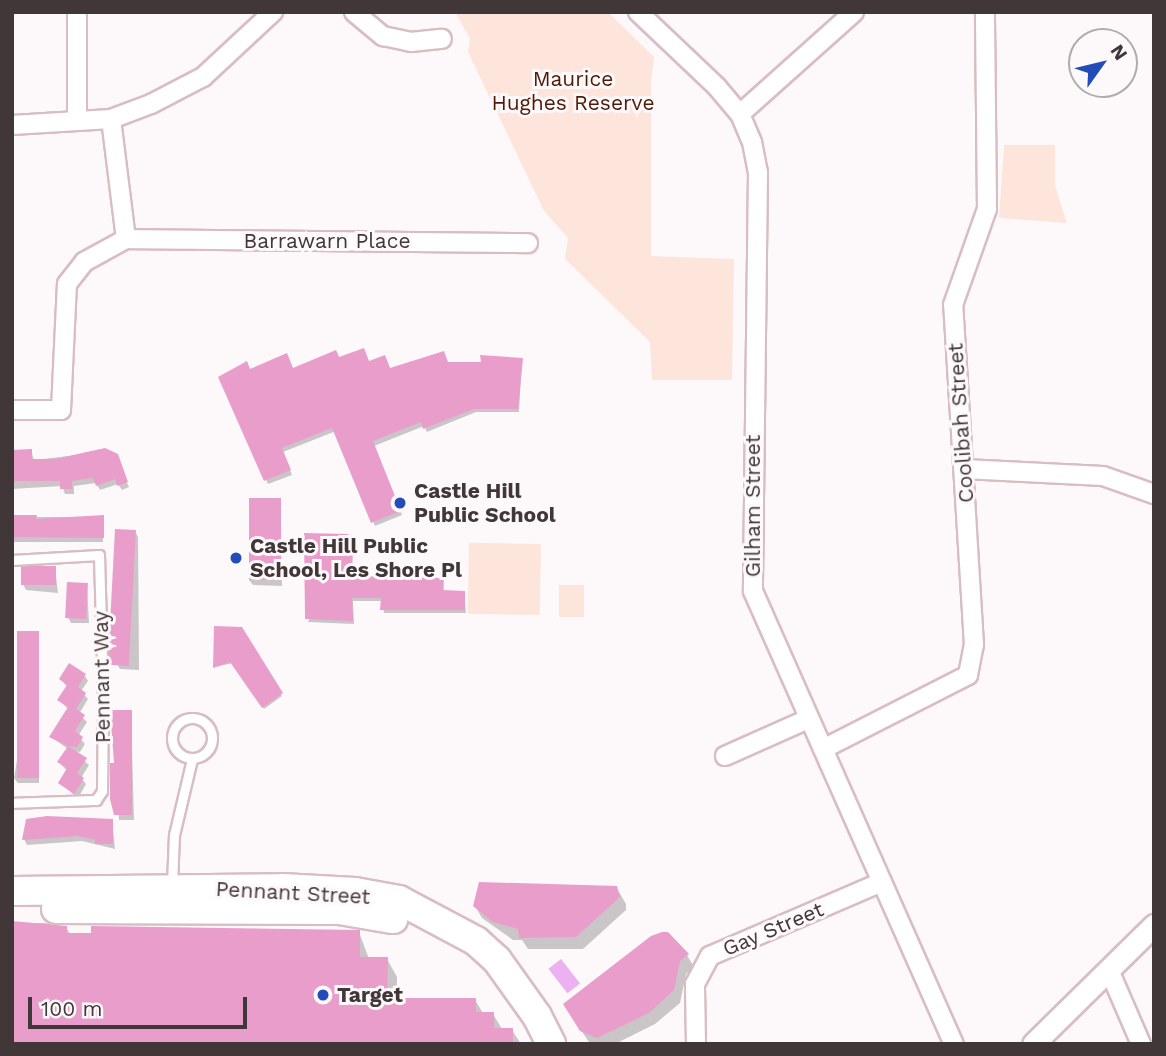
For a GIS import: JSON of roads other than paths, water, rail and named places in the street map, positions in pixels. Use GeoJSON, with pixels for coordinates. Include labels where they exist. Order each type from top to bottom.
{"type":"FeatureCollection","features":[{"type":"Feature","properties":{"kind":"main road","name":"Pennant Street"},"geometry":{"type":"LineString","coordinates":[[12,909],[116,917],[331,890],[399,900],[476,941],[497,960],[537,1016],[551,1044]]}},
{"type":"Feature","properties":{"kind":"main road","name":"Pennant Street"},"geometry":{"type":"LineString","coordinates":[[12,891],[172,908],[339,910],[399,920],[438,937],[474,962],[502,994],[529,1044]]}},
{"type":"Feature","properties":{"kind":"street"},"geometry":{"type":"LineString","coordinates":[[77,12],[77,121]]}},
{"type":"Feature","properties":{"kind":"street"},"geometry":{"type":"LineString","coordinates":[[12,125],[111,120],[203,77],[272,12]]}},
{"type":"Feature","properties":{"kind":"street"},"geometry":{"type":"LineString","coordinates":[[354,12],[383,36],[411,42],[442,38]]}},
{"type":"Feature","properties":{"kind":"street","name":"Gilham Street"},"geometry":{"type":"LineString","coordinates":[[638,12],[740,114],[758,172],[751,566],[753,591],[770,636],[954,1044]]}},
{"type":"Feature","properties":{"kind":"street"},"geometry":{"type":"LineString","coordinates":[[740,114],[855,12]]}},
{"type":"Feature","properties":{"kind":"street","name":"Coolibah Street"},"geometry":{"type":"LineString","coordinates":[[823,749],[968,676],[974,645],[953,305],[986,209],[985,12]]}},
{"type":"Feature","properties":{"kind":"street"},"geometry":{"type":"LineString","coordinates":[[12,411],[61,410],[67,284],[84,262],[126,239],[111,120]]}},
{"type":"Feature","properties":{"kind":"street","name":"Barrawarn Place"},"geometry":{"type":"LineString","coordinates":[[126,239],[528,243]]}},
{"type":"Feature","properties":{"kind":"street"},"geometry":{"type":"LineString","coordinates":[[964,469],[1103,476],[1154,494]]}},
{"type":"Feature","properties":{"kind":"street"},"geometry":{"type":"LineString","coordinates":[[724,756],[808,719]]}},
{"type":"Feature","properties":{"kind":"street","name":"Gay Street"},"geometry":{"type":"LineString","coordinates":[[696,1044],[695,984],[710,956],[882,882]]}},
{"type":"Feature","properties":{"kind":"street"},"geometry":{"type":"LineString","coordinates":[[1033,1044],[1154,925]]}},
{"type":"Feature","properties":{"kind":"street"},"geometry":{"type":"LineString","coordinates":[[1109,970],[1124,997],[1141,1044]]}},
{"type":"Feature","properties":{"kind":"lane","name":"Pennant Way"},"geometry":{"type":"LineString","coordinates":[[12,560],[100,555],[103,696],[102,791],[96,800],[12,803]]}},
{"type":"Feature","properties":{"kind":"lane"},"geometry":{"type":"LineString","coordinates":[[193,718],[209,726],[213,739],[209,751],[192,759],[174,748],[172,734],[179,722],[193,718]]}},
{"type":"Feature","properties":{"kind":"lane"},"geometry":{"type":"LineString","coordinates":[[172,908],[174,835],[192,759]]}},
{"type":"Feature","properties":{"kind":"place","name":"Castle Hill Public School"},"geometry":{"type":"Point","coordinates":[400,503]}},
{"type":"Feature","properties":{"kind":"place","name":"Castle Hill Public School, Les Shore Pl"},"geometry":{"type":"Point","coordinates":[236,558]}},
{"type":"Feature","properties":{"kind":"place","name":"Target"},"geometry":{"type":"Point","coordinates":[323,995]}},
{"type":"Feature","properties":{"kind":"park label","name":"Maurice Hughes Reserve"},"geometry":{"type":"Point","coordinates":[573,91]}}]}
